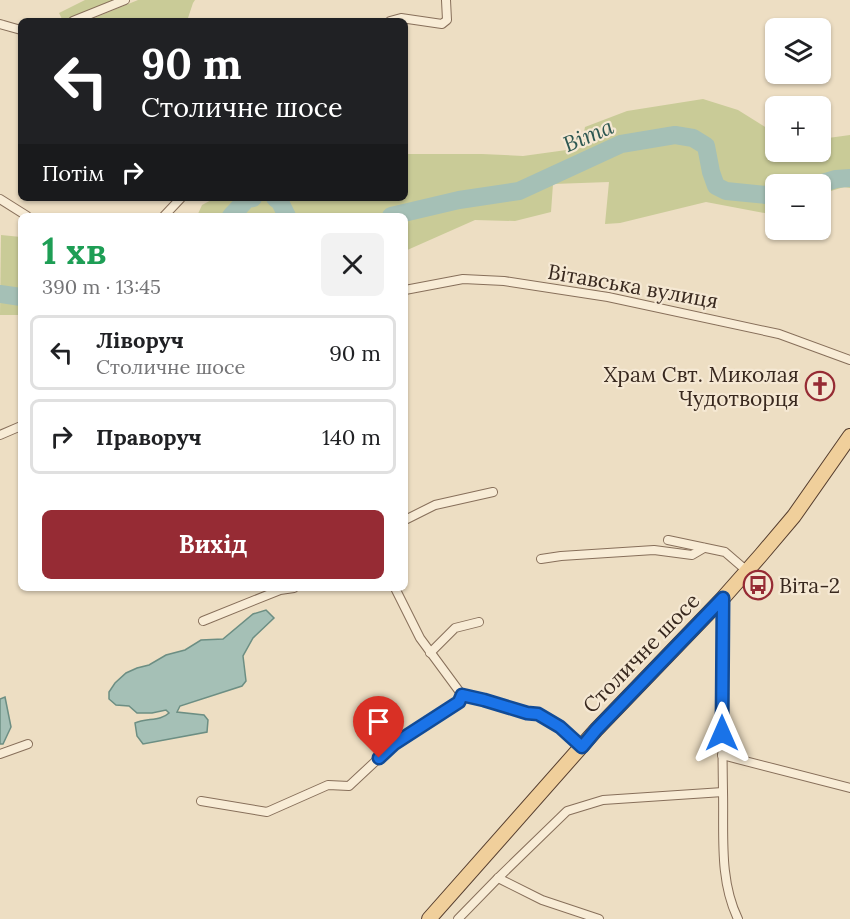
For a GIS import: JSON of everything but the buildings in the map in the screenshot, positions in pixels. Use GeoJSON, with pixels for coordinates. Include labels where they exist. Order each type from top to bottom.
{"type":"FeatureCollection","features":[{"type":"Feature","properties":{"kind":"main road","name":"Столичне шосе"},"geometry":{"type":"LineString","coordinates":[[429,919],[596,730],[747,571],[794,516],[849,439]]}},
{"type":"Feature","properties":{"kind":"street"},"geometry":{"type":"LineString","coordinates":[[80,18],[125,0]]}},
{"type":"Feature","properties":{"kind":"street"},"geometry":{"type":"LineString","coordinates":[[408,19],[442,24],[447,20],[446,0]]}},
{"type":"Feature","properties":{"kind":"street"},"geometry":{"type":"LineString","coordinates":[[0,24],[18,29]]}},
{"type":"Feature","properties":{"kind":"street"},"geometry":{"type":"LineString","coordinates":[[0,199],[22,213]]}},
{"type":"Feature","properties":{"kind":"street"},"geometry":{"type":"LineString","coordinates":[[167,213],[178,201]]}},
{"type":"Feature","properties":{"kind":"street","name":"Вітавська вулиця"},"geometry":{"type":"LineString","coordinates":[[408,289],[463,279],[504,281],[608,297],[779,334],[850,360]]}},
{"type":"Feature","properties":{"kind":"street"},"geometry":{"type":"LineString","coordinates":[[0,435],[18,427]]}},
{"type":"Feature","properties":{"kind":"street"},"geometry":{"type":"LineString","coordinates":[[408,518],[435,505],[492,492]]}},
{"type":"Feature","properties":{"kind":"street"},"geometry":{"type":"LineString","coordinates":[[668,540],[725,552],[747,571]]}},
{"type":"Feature","properties":{"kind":"street"},"geometry":{"type":"LineString","coordinates":[[542,559],[654,550],[692,555],[704,548]]}},
{"type":"Feature","properties":{"kind":"street"},"geometry":{"type":"LineString","coordinates":[[203,621],[278,591]]}},
{"type":"Feature","properties":{"kind":"street"},"geometry":{"type":"LineString","coordinates":[[396,591],[420,638],[462,695],[538,714],[560,727],[582,747]]}},
{"type":"Feature","properties":{"kind":"street"},"geometry":{"type":"LineString","coordinates":[[723,598],[724,874],[738,919]]}},
{"type":"Feature","properties":{"kind":"street"},"geometry":{"type":"LineString","coordinates":[[430,653],[455,628],[478,622]]}},
{"type":"Feature","properties":{"kind":"street"},"geometry":{"type":"LineString","coordinates":[[201,801],[267,812],[328,785],[349,786],[394,744],[459,702],[462,695]]}},
{"type":"Feature","properties":{"kind":"street"},"geometry":{"type":"LineString","coordinates":[[0,754],[28,744]]}},
{"type":"Feature","properties":{"kind":"street"},"geometry":{"type":"LineString","coordinates":[[722,755],[850,788]]}},
{"type":"Feature","properties":{"kind":"street"},"geometry":{"type":"LineString","coordinates":[[458,919],[567,811],[603,800],[723,792]]}},
{"type":"Feature","properties":{"kind":"street"},"geometry":{"type":"LineString","coordinates":[[498,878],[542,900],[599,919]]}},
{"type":"Feature","properties":{"kind":"green space"},"geometry":{"type":"Polygon","coordinates":[[[85,0],[116,0],[71,18],[62,18],[59,13],[85,0]]]}},
{"type":"Feature","properties":{"kind":"green space"},"geometry":{"type":"Polygon","coordinates":[[[138,0],[195,0],[188,18],[94,18],[138,0]]]}},
{"type":"Feature","properties":{"kind":"green space"},"geometry":{"type":"Polygon","coordinates":[[[703,99],[738,110],[765,127],[765,162],[831,162],[831,138],[850,135],[850,188],[844,187],[831,191],[831,174],[765,174],[765,213],[706,202],[620,223],[605,224],[609,182],[553,184],[551,212],[515,221],[475,220],[408,250],[408,213],[198,213],[202,205],[209,201],[408,201],[408,154],[523,156],[581,148],[585,127],[627,111],[703,99]]]}},
{"type":"Feature","properties":{"kind":"green space"},"geometry":{"type":"Polygon","coordinates":[[[1,235],[18,237],[18,315],[0,315],[1,235]]]}},
{"type":"Feature","properties":{"kind":"shaded area"},"geometry":{"type":"Polygon","coordinates":[[[266,610],[274,618],[253,638],[243,656],[246,681],[242,686],[180,706],[177,712],[204,715],[208,720],[207,732],[143,744],[137,736],[135,723],[166,716],[169,713],[166,710],[137,713],[129,706],[116,705],[109,699],[109,692],[115,683],[126,673],[149,665],[166,655],[185,650],[201,640],[223,639],[253,614],[266,610]]]}},
{"type":"Feature","properties":{"kind":"shaded area"},"geometry":{"type":"Polygon","coordinates":[[[5,697],[11,727],[3,744],[0,744],[0,699],[5,697]]]}},
{"type":"Feature","properties":{"kind":"waterway","name":"Віта"},"geometry":{"type":"LineString","coordinates":[[404,213],[459,200],[519,191],[621,144],[675,135],[693,138],[706,146],[716,186],[726,191],[765,195]]}},
{"type":"Feature","properties":{"kind":"waterway","name":"Віта"},"geometry":{"type":"LineString","coordinates":[[831,180],[850,178]]}},
{"type":"Feature","properties":{"kind":"waterway","name":"Віта"},"geometry":{"type":"LineString","coordinates":[[234,213],[245,201]]}},
{"type":"Feature","properties":{"kind":"waterway","name":"Віта"},"geometry":{"type":"LineString","coordinates":[[279,201],[286,213]]}},
{"type":"Feature","properties":{"kind":"waterway","name":"Віта"},"geometry":{"type":"LineString","coordinates":[[0,294],[18,297]]}},
{"type":"Feature","properties":{"kind":"place","name":"Храм Свт. Миколая Чудотворця"},"geometry":{"type":"Point","coordinates":[820,386]}},
{"type":"Feature","properties":{"kind":"place","name":"Віта-2"},"geometry":{"type":"Point","coordinates":[758,585]}},
{"type":"Feature","properties":{"kind":"route"},"geometry":{"type":"LineString","coordinates":[[379,758],[394,744],[459,702],[462,695],[538,714],[560,727],[582,747],[723,598],[722,733]]}}]}
